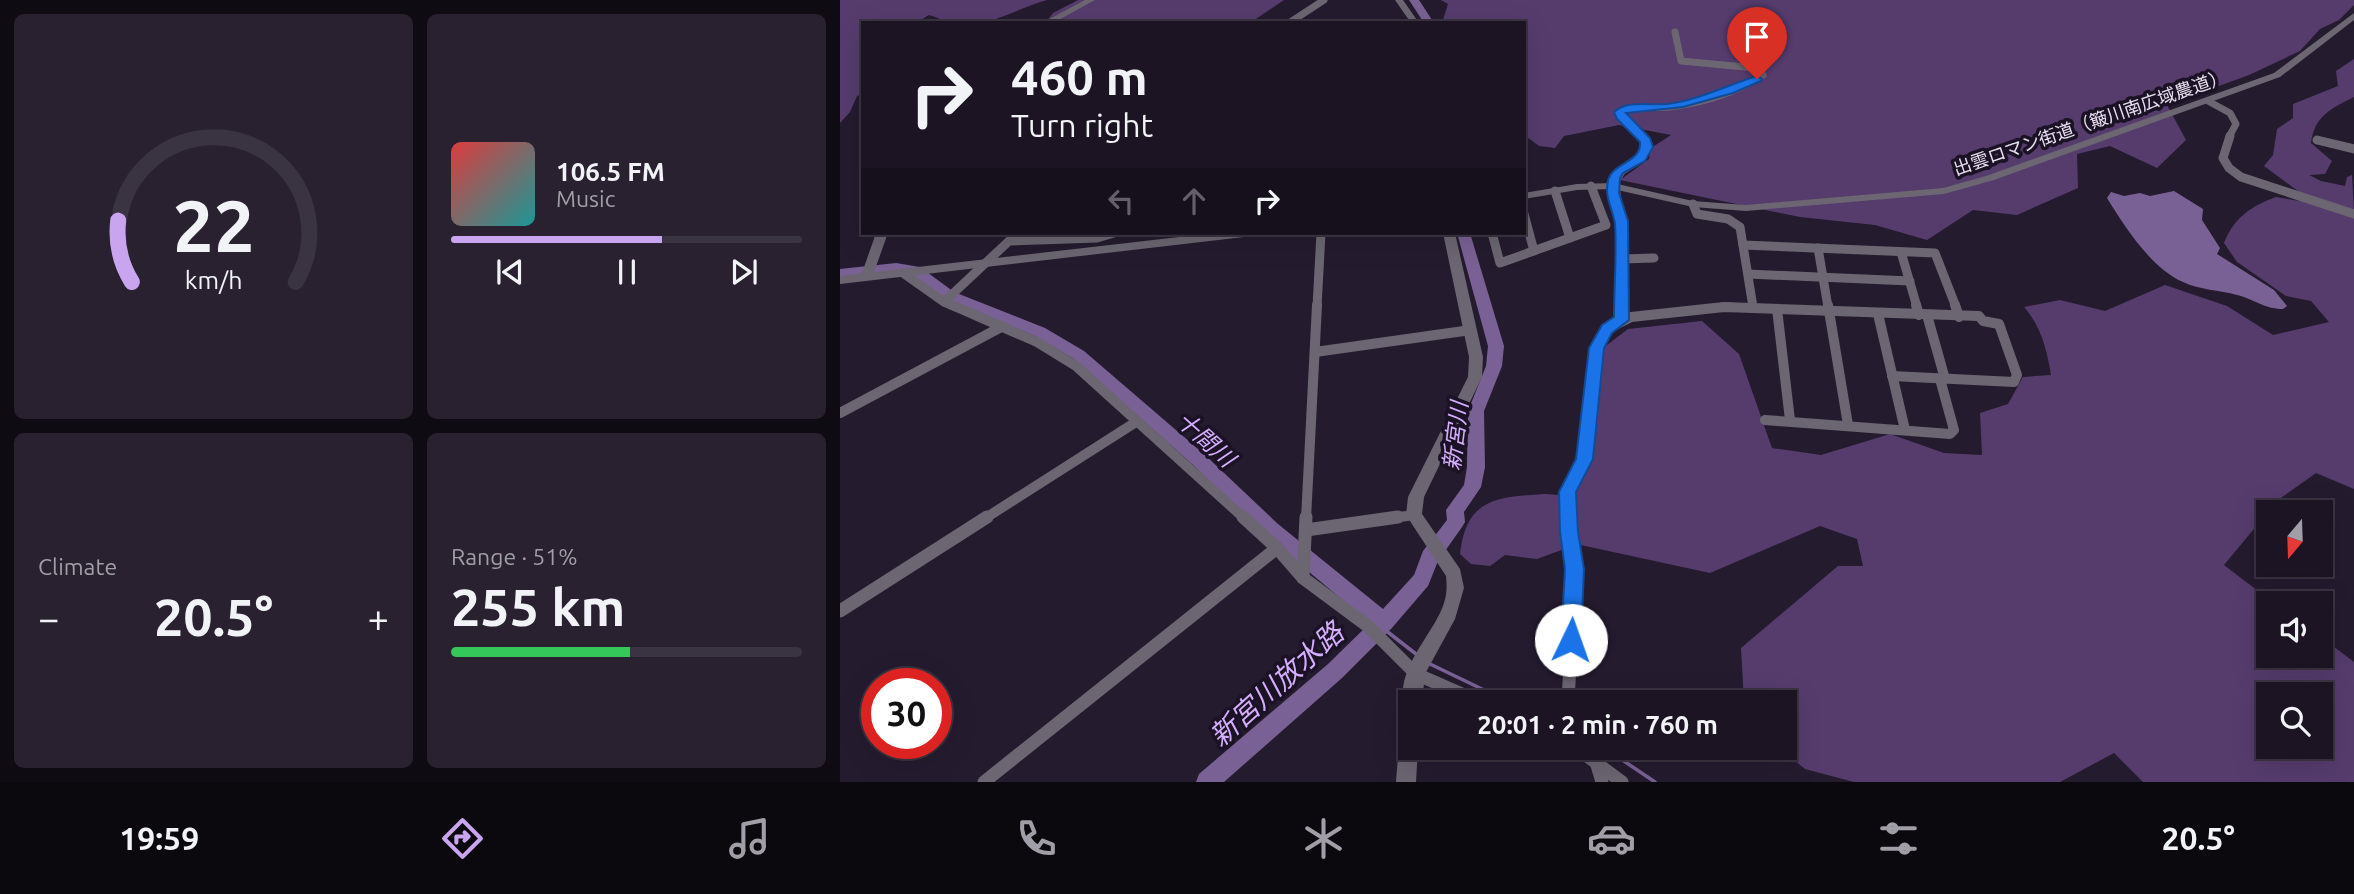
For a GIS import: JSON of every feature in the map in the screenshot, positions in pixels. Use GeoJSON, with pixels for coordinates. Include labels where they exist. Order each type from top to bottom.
{"type":"FeatureCollection","features":[{"type":"Feature","properties":{"kind":"street"},"geometry":{"type":"LineString","coordinates":[[1050,21],[1091,0]]}},
{"type":"Feature","properties":{"kind":"street"},"geometry":{"type":"LineString","coordinates":[[1292,21],[1324,0]]}},
{"type":"Feature","properties":{"kind":"street"},"geometry":{"type":"LineString","coordinates":[[1399,0],[1414,21]]}},
{"type":"Feature","properties":{"kind":"street","name":"出雲ロマン街道（簸川南広域農道）"},"geometry":{"type":"LineString","coordinates":[[1526,196],[1591,186],[1613,186],[1693,204],[1746,208],[1944,191],[1990,178],[2207,101],[2288,69],[2354,16]]}},
{"type":"Feature","properties":{"kind":"street"},"geometry":{"type":"LineString","coordinates":[[1622,320],[1621,221],[1612,193],[1613,186],[1618,171],[1641,159],[1647,147],[1646,141],[1621,117],[1620,112],[1628,107],[1683,104],[1729,91],[1763,75],[1761,70],[1755,68],[1681,61],[1675,32]]}},
{"type":"Feature","properties":{"kind":"street"},"geometry":{"type":"LineString","coordinates":[[2207,101],[2230,113],[2236,124],[2222,155],[2230,170],[2272,189],[2327,203],[2354,214]]}},
{"type":"Feature","properties":{"kind":"street"},"geometry":{"type":"LineString","coordinates":[[2317,140],[2354,149]]}},
{"type":"Feature","properties":{"kind":"street"},"geometry":{"type":"LineString","coordinates":[[1493,235],[1500,263],[1606,225],[1591,186]]}},
{"type":"Feature","properties":{"kind":"street"},"geometry":{"type":"LineString","coordinates":[[1555,191],[1570,238]]}},
{"type":"Feature","properties":{"kind":"street"},"geometry":{"type":"LineString","coordinates":[[1693,204],[1697,214],[1736,223],[1740,227],[1753,307]]}},
{"type":"Feature","properties":{"kind":"street"},"geometry":{"type":"LineString","coordinates":[[1526,221],[1534,251]]}},
{"type":"Feature","properties":{"kind":"street"},"geometry":{"type":"LineString","coordinates":[[866,278],[881,235]]}},
{"type":"Feature","properties":{"kind":"street"},"geometry":{"type":"LineString","coordinates":[[944,302],[1009,241],[1097,238],[1107,235]]}},
{"type":"Feature","properties":{"kind":"street"},"geometry":{"type":"LineString","coordinates":[[840,280],[1226,235]]}},
{"type":"Feature","properties":{"kind":"street"},"geometry":{"type":"LineString","coordinates":[[1303,578],[1321,235]]}},
{"type":"Feature","properties":{"kind":"street"},"geometry":{"type":"LineString","coordinates":[[1414,690],[1416,674],[1454,600],[1456,583],[1447,564],[1414,515],[1416,497],[1475,377],[1476,357],[1450,235]]}},
{"type":"Feature","properties":{"kind":"street"},"geometry":{"type":"LineString","coordinates":[[1743,245],[1929,252],[1938,256],[1959,317]]}},
{"type":"Feature","properties":{"kind":"street"},"geometry":{"type":"LineString","coordinates":[[1818,248],[1848,425]]}},
{"type":"Feature","properties":{"kind":"street"},"geometry":{"type":"LineString","coordinates":[[1765,419],[1950,434],[1954,430],[1923,315],[1901,252]]}},
{"type":"Feature","properties":{"kind":"street"},"geometry":{"type":"LineString","coordinates":[[1622,259],[1654,258]]}},
{"type":"Feature","properties":{"kind":"street"},"geometry":{"type":"LineString","coordinates":[[903,273],[944,302],[1038,342],[1076,366],[1277,548],[1303,578],[1369,627],[1416,674],[1453,690]]}},
{"type":"Feature","properties":{"kind":"street"},"geometry":{"type":"LineString","coordinates":[[1748,274],[1910,281]]}},
{"type":"Feature","properties":{"kind":"street"},"geometry":{"type":"LineString","coordinates":[[1570,690],[1575,569],[1569,532],[1568,492],[1584,459],[1596,348],[1607,329],[1622,320],[1724,307],[1979,316],[1983,321],[1999,324],[2017,374],[2014,382],[1892,376]]}},
{"type":"Feature","properties":{"kind":"street"},"geometry":{"type":"LineString","coordinates":[[1777,309],[1790,420]]}},
{"type":"Feature","properties":{"kind":"street"},"geometry":{"type":"LineString","coordinates":[[1878,314],[1905,430]]}},
{"type":"Feature","properties":{"kind":"street"},"geometry":{"type":"LineString","coordinates":[[840,413],[1003,326]]}},
{"type":"Feature","properties":{"kind":"street"},"geometry":{"type":"LineString","coordinates":[[1315,352],[1471,330]]}},
{"type":"Feature","properties":{"kind":"street"},"geometry":{"type":"LineString","coordinates":[[840,611],[1136,422]]}},
{"type":"Feature","properties":{"kind":"street"},"geometry":{"type":"LineString","coordinates":[[1306,530],[1414,515]]}},
{"type":"Feature","properties":{"kind":"street"},"geometry":{"type":"LineString","coordinates":[[984,782],[1277,548]]}},
{"type":"Feature","properties":{"kind":"street"},"geometry":{"type":"LineString","coordinates":[[1406,782],[1408,760]]}},
{"type":"Feature","properties":{"kind":"street"},"geometry":{"type":"LineString","coordinates":[[1593,760],[1622,782]]}},
{"type":"Feature","properties":{"kind":"street"},"geometry":{"type":"LineString","coordinates":[[1596,762],[1602,782]]}},
{"type":"Feature","properties":{"kind":"shaded area"},"geometry":{"type":"Polygon","coordinates":[[[840,0],[1047,0],[989,21],[945,21],[929,15],[919,21],[861,21],[861,95],[857,96],[850,112],[840,123],[840,0]]]}},
{"type":"Feature","properties":{"kind":"shaded area"},"geometry":{"type":"Polygon","coordinates":[[[1078,0],[1284,0],[1253,21],[1047,21],[1053,13],[1078,0]]]}},
{"type":"Feature","properties":{"kind":"shaded area"},"geometry":{"type":"Polygon","coordinates":[[[1441,0],[2354,0],[2354,5],[2339,20],[2320,29],[2300,51],[2249,75],[2167,105],[2186,140],[2157,168],[2110,146],[2077,154],[2078,188],[2017,215],[1973,210],[1927,240],[1875,225],[1800,217],[1620,180],[1649,159],[1651,148],[1671,135],[1619,125],[1564,136],[1555,148],[1539,146],[1526,136],[1526,21],[1443,21],[1448,4],[1441,0]]]}},
{"type":"Feature","properties":{"kind":"shaded area"},"geometry":{"type":"Polygon","coordinates":[[[2354,59],[2354,97],[2320,119],[2311,143],[2332,161],[2325,174],[2309,175],[2321,181],[2345,186],[2347,177],[2352,175],[2354,211],[2302,194],[2264,166],[2273,155],[2277,129],[2293,118],[2293,104],[2338,86],[2336,71],[2354,59]]]}},
{"type":"Feature","properties":{"kind":"shaded area"},"geometry":{"type":"Polygon","coordinates":[[[2174,191],[2203,209],[2202,220],[2220,248],[2217,254],[2274,290],[2287,306],[2283,309],[2270,307],[2237,295],[2189,285],[2171,276],[2140,246],[2107,198],[2111,192],[2124,196],[2140,193],[2150,196],[2174,191]]]}},
{"type":"Feature","properties":{"kind":"shaded area"},"geometry":{"type":"Polygon","coordinates":[[[2276,197],[2312,203],[2354,218],[2354,489],[2316,473],[2278,500],[2256,500],[2256,526],[2224,565],[2258,591],[2256,668],[2333,668],[2333,646],[2354,662],[2354,782],[2143,782],[2114,753],[2060,782],[1854,782],[1805,769],[1794,760],[1797,760],[1797,690],[1743,690],[1741,648],[1838,566],[1863,566],[1857,539],[1820,526],[1710,573],[1576,544],[1574,494],[1590,460],[1603,348],[1628,329],[1702,321],[1739,354],[1772,448],[1821,455],[1890,434],[1944,453],[1982,455],[1980,413],[2008,404],[2023,377],[2051,375],[2042,339],[2035,322],[2024,307],[2060,300],[2105,311],[2165,285],[2227,306],[2273,335],[2329,322],[2311,301],[2286,296],[2237,262],[2224,243],[2238,220],[2251,209],[2276,197]]]}},
{"type":"Feature","properties":{"kind":"shaded area"},"geometry":{"type":"Polygon","coordinates":[[[1545,494],[1560,495],[1564,549],[1537,559],[1505,555],[1490,566],[1471,564],[1460,554],[1463,535],[1477,511],[1499,500],[1545,494]]]}},
{"type":"Feature","properties":{"kind":"waterway","name":"新宮川"},"geometry":{"type":"LineString","coordinates":[[1414,0],[1428,21]]}},
{"type":"Feature","properties":{"kind":"waterway","name":"新宮川"},"geometry":{"type":"LineString","coordinates":[[1384,622],[1421,580],[1430,557],[1456,522],[1455,510],[1472,487],[1476,467],[1476,411],[1494,366],[1496,346],[1464,235]]}},
{"type":"Feature","properties":{"kind":"waterway","name":"十間川"},"geometry":{"type":"LineString","coordinates":[[840,274],[896,267],[915,270],[949,295],[1040,332],[1079,355],[1199,460],[1272,530],[1384,622]]}},
{"type":"Feature","properties":{"kind":"waterway","name":"新宮川放水路"},"geometry":{"type":"LineString","coordinates":[[1207,782],[1335,671],[1384,622]]}},
{"type":"Feature","properties":{"kind":"waterway","name":"十間川"},"geometry":{"type":"LineString","coordinates":[[1380,626],[1416,654]]}},
{"type":"Feature","properties":{"kind":"waterway","name":"十間川"},"geometry":{"type":"LineString","coordinates":[[1430,664],[1484,690]]}},
{"type":"Feature","properties":{"kind":"waterway","name":"十間川"},"geometry":{"type":"LineString","coordinates":[[1622,760],[1655,782]]}},
{"type":"Feature","properties":{"kind":"route"},"geometry":{"type":"LineString","coordinates":[[1571,640],[1575,569],[1569,532],[1568,492],[1584,459],[1596,348],[1607,329],[1622,320],[1621,221],[1620,210],[1612,193],[1614,178],[1618,171],[1641,159],[1647,147],[1646,141],[1621,117],[1620,112],[1628,107],[1683,104],[1729,91],[1757,79]]}}]}
